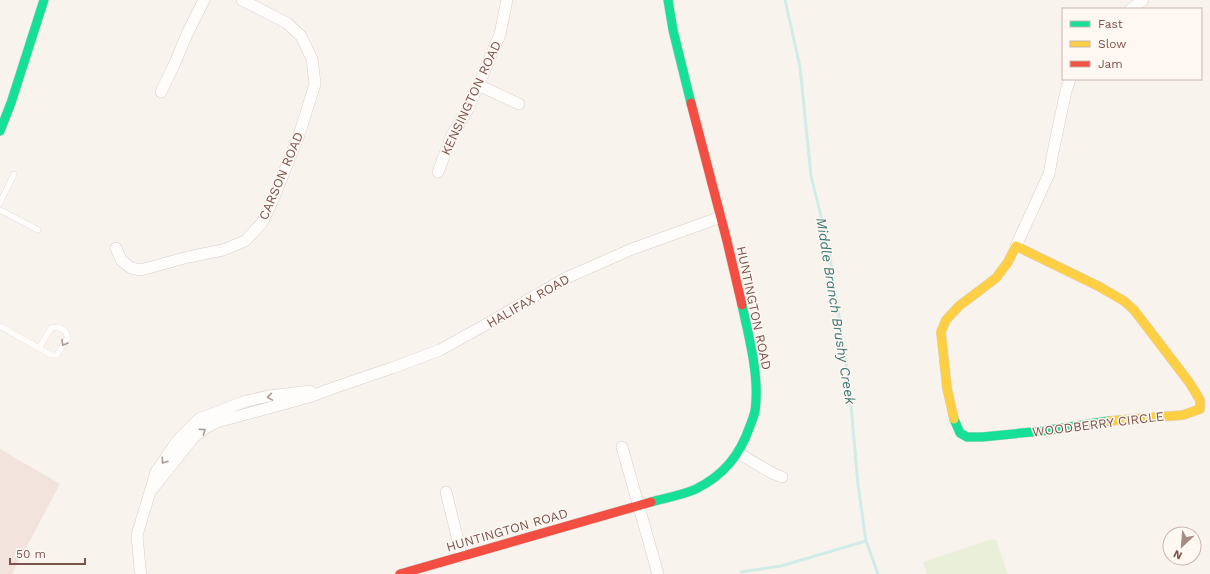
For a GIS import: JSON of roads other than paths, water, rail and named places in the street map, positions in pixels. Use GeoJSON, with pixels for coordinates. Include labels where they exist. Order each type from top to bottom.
{"type":"FeatureCollection","features":[{"type":"Feature","properties":{"kind":"street"},"geometry":{"type":"LineString","coordinates":[[0,131],[5,102],[44,0]]}},
{"type":"Feature","properties":{"kind":"street"},"geometry":{"type":"LineString","coordinates":[[160,92],[204,0]]}},
{"type":"Feature","properties":{"kind":"street","name":"CARSON ROAD"},"geometry":{"type":"LineString","coordinates":[[116,248],[121,260],[131,268],[141,270],[223,250],[245,241],[262,223],[299,135],[315,84],[312,59],[301,36],[287,23],[242,0]]}},
{"type":"Feature","properties":{"kind":"street","name":"KENSINGTON ROAD"},"geometry":{"type":"LineString","coordinates":[[438,172],[452,135],[468,109],[500,34],[507,0]]}},
{"type":"Feature","properties":{"kind":"street","name":"HUNTINGTON ROAD"},"geometry":{"type":"LineString","coordinates":[[400,574],[695,489],[719,475],[738,452],[745,440],[755,412],[756,388],[754,366],[728,241],[685,81],[673,30],[668,0]]}},
{"type":"Feature","properties":{"kind":"street"},"geometry":{"type":"LineString","coordinates":[[1132,8],[1143,0]]}},
{"type":"Feature","properties":{"kind":"street","name":"WOODBERRY CIRCLE"},"geometry":{"type":"LineString","coordinates":[[1016,246],[1098,286],[1124,301],[1134,310],[1188,382],[1200,400],[1200,409],[1183,415],[1119,420],[1042,431],[982,437],[967,437],[960,433],[953,418],[947,388],[941,332],[946,320],[959,306],[996,278],[1008,262],[1049,174],[1061,112],[1070,80]]}},
{"type":"Feature","properties":{"kind":"street"},"geometry":{"type":"LineString","coordinates":[[478,85],[519,104]]}},
{"type":"Feature","properties":{"kind":"street","name":"HALIFAX ROAD"},"geometry":{"type":"LineString","coordinates":[[141,574],[137,535],[156,472],[177,441],[199,419],[246,402],[269,396],[336,387],[440,350],[566,278],[632,249],[721,217]]}},
{"type":"Feature","properties":{"kind":"street"},"geometry":{"type":"LineString","coordinates":[[622,447],[658,574]]}},
{"type":"Feature","properties":{"kind":"street"},"geometry":{"type":"LineString","coordinates":[[738,452],[772,474],[782,477]]}},
{"type":"Feature","properties":{"kind":"street"},"geometry":{"type":"LineString","coordinates":[[446,492],[462,557]]}},
{"type":"Feature","properties":{"kind":"lane"},"geometry":{"type":"LineString","coordinates":[[0,203],[14,174]]}},
{"type":"Feature","properties":{"kind":"lane"},"geometry":{"type":"LineString","coordinates":[[0,210],[38,230]]}},
{"type":"Feature","properties":{"kind":"lane"},"geometry":{"type":"LineString","coordinates":[[0,326],[39,348],[52,355],[57,355],[68,336],[65,331],[58,326],[51,328],[39,348]]}},
{"type":"Feature","properties":{"kind":"waterway","name":"Middle Branch Brushy Creek"},"geometry":{"type":"LineString","coordinates":[[785,0],[800,67],[811,176],[828,244],[849,382],[858,485],[866,541],[878,574]]}},
{"type":"Feature","properties":{"kind":"waterway"},"geometry":{"type":"LineString","coordinates":[[741,572],[781,566],[866,541]]}}]}
